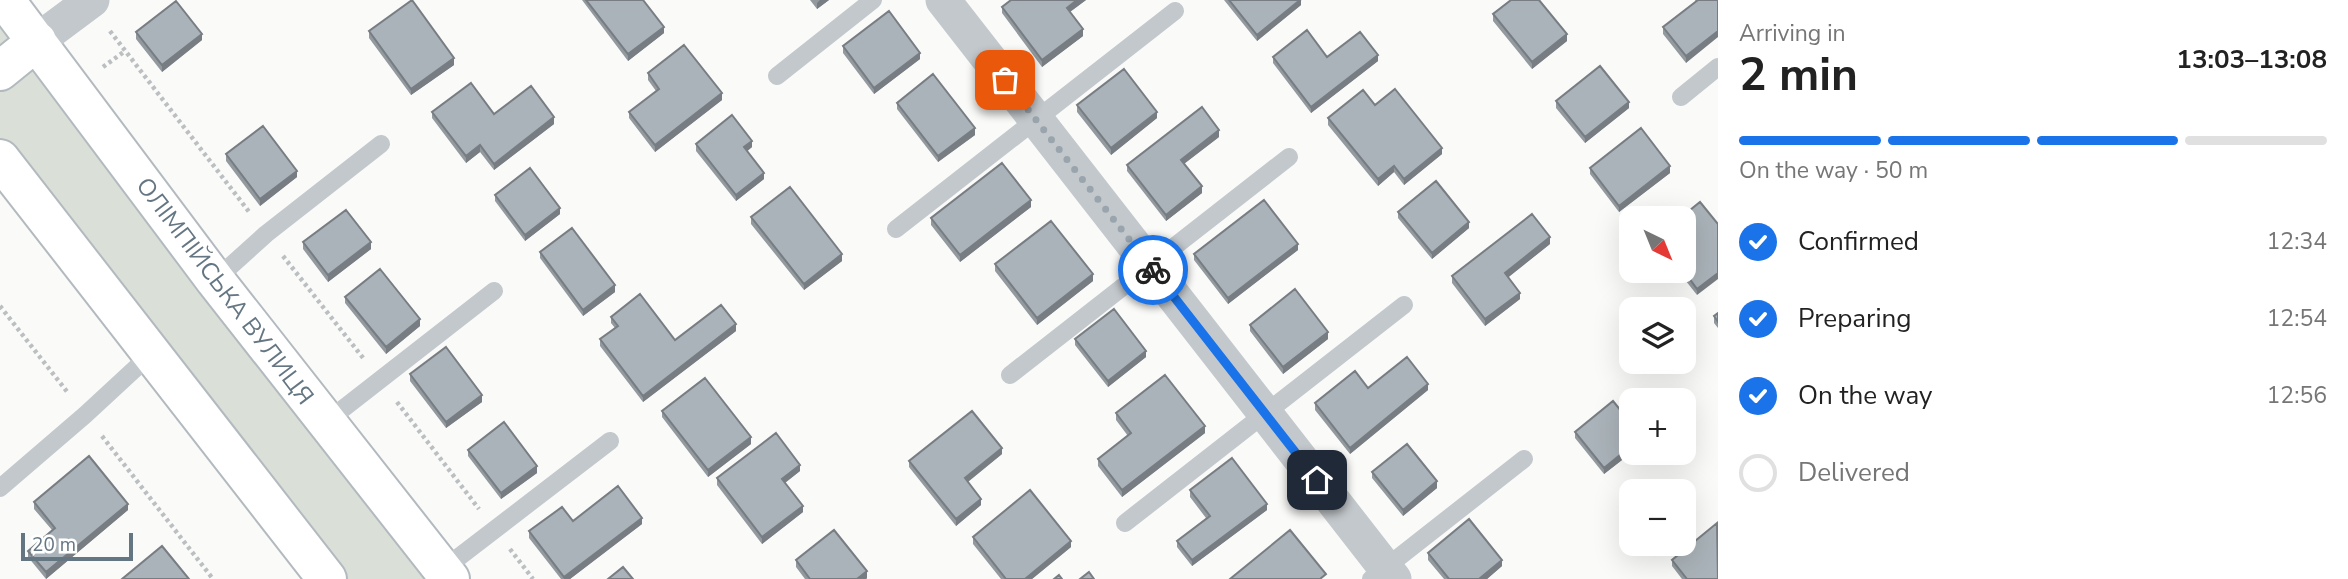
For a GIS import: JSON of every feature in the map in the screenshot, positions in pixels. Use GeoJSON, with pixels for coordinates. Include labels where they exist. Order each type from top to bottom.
{"type":"FeatureCollection","features":[{"type":"Feature","properties":{"kind":"main road","name":"ОЛІМПІЙСЬКА ВУЛИЦЯ"},"geometry":{"type":"LineString","coordinates":[[5,0],[215,280],[446,574]]}},
{"type":"Feature","properties":{"kind":"main road"},"geometry":{"type":"LineString","coordinates":[[0,71],[37,41]]}},
{"type":"Feature","properties":{"kind":"main road"},"geometry":{"type":"LineString","coordinates":[[0,159],[327,579]]}},
{"type":"Feature","properties":{"kind":"street"},"geometry":{"type":"LineString","coordinates":[[37,41],[92,0]]}},
{"type":"Feature","properties":{"kind":"street"},"geometry":{"type":"LineString","coordinates":[[943,0],[1266,414],[1383,575]]}},
{"type":"Feature","properties":{"kind":"lane"},"geometry":{"type":"LineString","coordinates":[[776,76],[873,0]]}},
{"type":"Feature","properties":{"kind":"lane"},"geometry":{"type":"LineString","coordinates":[[896,229],[1175,11]]}},
{"type":"Feature","properties":{"kind":"lane"},"geometry":{"type":"LineString","coordinates":[[1681,97],[1718,67]]}},
{"type":"Feature","properties":{"kind":"lane"},"geometry":{"type":"LineString","coordinates":[[215,280],[266,234],[381,144]]}},
{"type":"Feature","properties":{"kind":"lane"},"geometry":{"type":"LineString","coordinates":[[1010,375],[1289,157]]}},
{"type":"Feature","properties":{"kind":"lane"},"geometry":{"type":"LineString","coordinates":[[326,422],[494,291]]}},
{"type":"Feature","properties":{"kind":"lane"},"geometry":{"type":"LineString","coordinates":[[1125,523],[1404,305]]}},
{"type":"Feature","properties":{"kind":"lane"},"geometry":{"type":"LineString","coordinates":[[0,488],[151,354]]}},
{"type":"Feature","properties":{"kind":"lane"},"geometry":{"type":"LineString","coordinates":[[446,574],[495,530],[610,441]]}},
{"type":"Feature","properties":{"kind":"lane"},"geometry":{"type":"LineString","coordinates":[[1383,575],[1524,459]]}},
{"type":"Feature","properties":{"kind":"path"},"geometry":{"type":"LineString","coordinates":[[101,69],[125,51],[533,579]]}},
{"type":"Feature","properties":{"kind":"path"},"geometry":{"type":"LineString","coordinates":[[0,306],[213,579]]}},
{"type":"Feature","properties":{"kind":"shaded area"},"geometry":{"type":"Polygon","coordinates":[[[0,0],[451,579],[331,579],[0,155],[0,0]]]}},
{"type":"Feature","properties":{"kind":"building"},"geometry":{"type":"Polygon","coordinates":[[[412,0],[454,58],[411,89],[369,31],[412,0]]]}},
{"type":"Feature","properties":{"kind":"building"},"geometry":{"type":"Polygon","coordinates":[[[586,0],[643,0],[664,27],[628,54],[586,0]]]}},
{"type":"Feature","properties":{"kind":"building"},"geometry":{"type":"Polygon","coordinates":[[[1011,0],[1077,0],[1067,8],[1083,29],[1042,60],[1002,7],[1011,0]]]}},
{"type":"Feature","properties":{"kind":"building"},"geometry":{"type":"Polygon","coordinates":[[[1229,0],[1300,0],[1257,35],[1229,0]]]}},
{"type":"Feature","properties":{"kind":"building"},"geometry":{"type":"Polygon","coordinates":[[[1511,0],[1539,0],[1567,34],[1532,62],[1493,14],[1511,0]]]}},
{"type":"Feature","properties":{"kind":"building"},"geometry":{"type":"Polygon","coordinates":[[[1698,0],[1718,0],[1718,31],[1686,56],[1663,27],[1698,0]]]}},
{"type":"Feature","properties":{"kind":"building"},"geometry":{"type":"Polygon","coordinates":[[[176,1],[202,34],[162,65],[136,32],[176,1]]]}},
{"type":"Feature","properties":{"kind":"building"},"geometry":{"type":"Polygon","coordinates":[[[889,11],[920,53],[874,88],[843,46],[889,11]]]}},
{"type":"Feature","properties":{"kind":"building"},"geometry":{"type":"Polygon","coordinates":[[[1307,30],[1327,57],[1360,32],[1378,55],[1311,107],[1273,57],[1307,30]]]}},
{"type":"Feature","properties":{"kind":"building"},"geometry":{"type":"Polygon","coordinates":[[[684,45],[722,93],[655,145],[629,112],[659,89],[648,73],[684,45]]]}},
{"type":"Feature","properties":{"kind":"building"},"geometry":{"type":"Polygon","coordinates":[[[1600,66],[1629,102],[1585,137],[1556,101],[1600,66]]]}},
{"type":"Feature","properties":{"kind":"building"},"geometry":{"type":"Polygon","coordinates":[[[1124,69],[1157,112],[1111,148],[1077,105],[1124,69]]]}},
{"type":"Feature","properties":{"kind":"building"},"geometry":{"type":"Polygon","coordinates":[[[933,74],[975,128],[938,156],[897,103],[933,74]]]}},
{"type":"Feature","properties":{"kind":"building"},"geometry":{"type":"Polygon","coordinates":[[[471,83],[494,114],[531,86],[554,117],[494,164],[480,145],[466,156],[432,112],[471,83]]]}},
{"type":"Feature","properties":{"kind":"building"},"geometry":{"type":"Polygon","coordinates":[[[1395,89],[1442,148],[1404,179],[1394,166],[1378,179],[1328,118],[1363,90],[1375,105],[1395,89]]]}},
{"type":"Feature","properties":{"kind":"building"},"geometry":{"type":"Polygon","coordinates":[[[1202,107],[1219,130],[1181,160],[1202,186],[1166,215],[1127,165],[1202,107]]]}},
{"type":"Feature","properties":{"kind":"building"},"geometry":{"type":"Polygon","coordinates":[[[732,115],[752,141],[744,147],[764,173],[736,195],[696,144],[732,115]]]}},
{"type":"Feature","properties":{"kind":"building"},"geometry":{"type":"Polygon","coordinates":[[[263,126],[297,171],[260,199],[226,154],[263,126]]]}},
{"type":"Feature","properties":{"kind":"building"},"geometry":{"type":"Polygon","coordinates":[[[1641,128],[1670,166],[1619,206],[1590,168],[1641,128]]]}},
{"type":"Feature","properties":{"kind":"building"},"geometry":{"type":"Polygon","coordinates":[[[1002,163],[1031,200],[960,255],[931,218],[1002,163]]]}},
{"type":"Feature","properties":{"kind":"building"},"geometry":{"type":"Polygon","coordinates":[[[530,168],[560,208],[525,235],[495,195],[530,168]]]}},
{"type":"Feature","properties":{"kind":"building"},"geometry":{"type":"Polygon","coordinates":[[[1436,181],[1469,222],[1432,253],[1398,212],[1436,181]]]}},
{"type":"Feature","properties":{"kind":"building"},"geometry":{"type":"Polygon","coordinates":[[[790,187],[842,254],[804,284],[751,217],[790,187]]]}},
{"type":"Feature","properties":{"kind":"building"},"geometry":{"type":"Polygon","coordinates":[[[1264,200],[1298,244],[1228,298],[1194,254],[1264,200]]]}},
{"type":"Feature","properties":{"kind":"building"},"geometry":{"type":"Polygon","coordinates":[[[1700,202],[1718,224],[1718,273],[1697,289],[1693,284],[1696,284],[1695,206],[1700,202]]]}},
{"type":"Feature","properties":{"kind":"building"},"geometry":{"type":"Polygon","coordinates":[[[346,210],[371,242],[328,275],[303,242],[346,210]]]}},
{"type":"Feature","properties":{"kind":"building"},"geometry":{"type":"Polygon","coordinates":[[[1532,214],[1550,237],[1505,273],[1520,293],[1485,319],[1452,276],[1532,214]]]}},
{"type":"Feature","properties":{"kind":"building"},"geometry":{"type":"Polygon","coordinates":[[[1051,221],[1093,274],[1037,318],[995,264],[1051,221]]]}},
{"type":"Feature","properties":{"kind":"building"},"geometry":{"type":"Polygon","coordinates":[[[572,228],[615,285],[583,310],[540,252],[572,228]]]}},
{"type":"Feature","properties":{"kind":"building"},"geometry":{"type":"Polygon","coordinates":[[[380,269],[420,319],[386,347],[345,297],[380,269]]]}},
{"type":"Feature","properties":{"kind":"building"},"geometry":{"type":"Polygon","coordinates":[[[1295,289],[1328,332],[1283,367],[1250,325],[1295,289]]]}},
{"type":"Feature","properties":{"kind":"building"},"geometry":{"type":"Polygon","coordinates":[[[640,294],[675,340],[721,305],[736,324],[643,396],[600,339],[618,326],[611,317],[640,294]]]}},
{"type":"Feature","properties":{"kind":"building"},"geometry":{"type":"Polygon","coordinates":[[[1114,309],[1146,351],[1108,381],[1075,339],[1114,309]]]}},
{"type":"Feature","properties":{"kind":"building"},"geometry":{"type":"Polygon","coordinates":[[[446,347],[482,395],[446,422],[410,374],[446,347]]]}},
{"type":"Feature","properties":{"kind":"building"},"geometry":{"type":"Polygon","coordinates":[[[1407,357],[1428,384],[1350,448],[1315,403],[1355,371],[1368,388],[1407,357]]]}},
{"type":"Feature","properties":{"kind":"building"},"geometry":{"type":"Polygon","coordinates":[[[1165,375],[1205,426],[1122,490],[1098,459],[1131,433],[1116,413],[1165,375]]]}},
{"type":"Feature","properties":{"kind":"building"},"geometry":{"type":"Polygon","coordinates":[[[705,378],[751,437],[708,470],[662,411],[705,378]]]}},
{"type":"Feature","properties":{"kind":"building"},"geometry":{"type":"Polygon","coordinates":[[[1613,401],[1619,408],[1619,456],[1604,468],[1575,432],[1613,401]]]}},
{"type":"Feature","properties":{"kind":"building"},"geometry":{"type":"Polygon","coordinates":[[[972,411],[1002,448],[965,478],[981,499],[956,519],[909,461],[972,411]]]}},
{"type":"Feature","properties":{"kind":"building"},"geometry":{"type":"Polygon","coordinates":[[[504,422],[537,466],[501,493],[468,450],[504,422]]]}},
{"type":"Feature","properties":{"kind":"building"},"geometry":{"type":"Polygon","coordinates":[[[776,433],[800,465],[782,479],[803,506],[762,537],[717,478],[776,433]]]}},
{"type":"Feature","properties":{"kind":"building"},"geometry":{"type":"Polygon","coordinates":[[[1407,444],[1437,481],[1403,510],[1372,472],[1407,444]]]}},
{"type":"Feature","properties":{"kind":"building"},"geometry":{"type":"Polygon","coordinates":[[[89,456],[128,504],[46,572],[28,551],[55,528],[34,502],[89,456]]]}},
{"type":"Feature","properties":{"kind":"building"},"geometry":{"type":"Polygon","coordinates":[[[1232,458],[1267,504],[1192,560],[1177,541],[1210,516],[1190,490],[1232,458]]]}},
{"type":"Feature","properties":{"kind":"building"},"geometry":{"type":"Polygon","coordinates":[[[618,486],[642,518],[564,577],[529,531],[562,507],[573,521],[618,486]]]}},
{"type":"Feature","properties":{"kind":"building"},"geometry":{"type":"Polygon","coordinates":[[[1030,490],[1071,541],[1025,579],[1006,579],[973,537],[1030,490]]]}},
{"type":"Feature","properties":{"kind":"building"},"geometry":{"type":"Polygon","coordinates":[[[1469,519],[1502,560],[1479,579],[1449,579],[1428,553],[1469,519]]]}},
{"type":"Feature","properties":{"kind":"building"},"geometry":{"type":"Polygon","coordinates":[[[1717,523],[1718,579],[1687,579],[1672,560],[1677,556],[1696,556],[1696,540],[1717,523]]]}},
{"type":"Feature","properties":{"kind":"building"},"geometry":{"type":"Polygon","coordinates":[[[834,530],[867,571],[857,579],[810,579],[796,560],[834,530]]]}},
{"type":"Feature","properties":{"kind":"building"},"geometry":{"type":"Polygon","coordinates":[[[1290,530],[1326,574],[1320,579],[1230,579],[1290,530]]]}},
{"type":"Feature","properties":{"kind":"building"},"geometry":{"type":"Polygon","coordinates":[[[162,546],[189,579],[122,579],[162,546]]]}},
{"type":"Feature","properties":{"kind":"building"},"geometry":{"type":"Polygon","coordinates":[[[623,567],[633,579],[608,579],[623,567]]]}},
{"type":"Feature","properties":{"kind":"building"},"geometry":{"type":"Polygon","coordinates":[[[1089,572],[1094,579],[1080,579],[1089,572]]]}},
{"type":"Feature","properties":{"kind":"way so far"},"geometry":{"type":"LineString","coordinates":[[1005,80],[1153,270]]}},
{"type":"Feature","properties":{"kind":"route"},"geometry":{"type":"LineString","coordinates":[[1153,270],[1317,480]]}}]}
